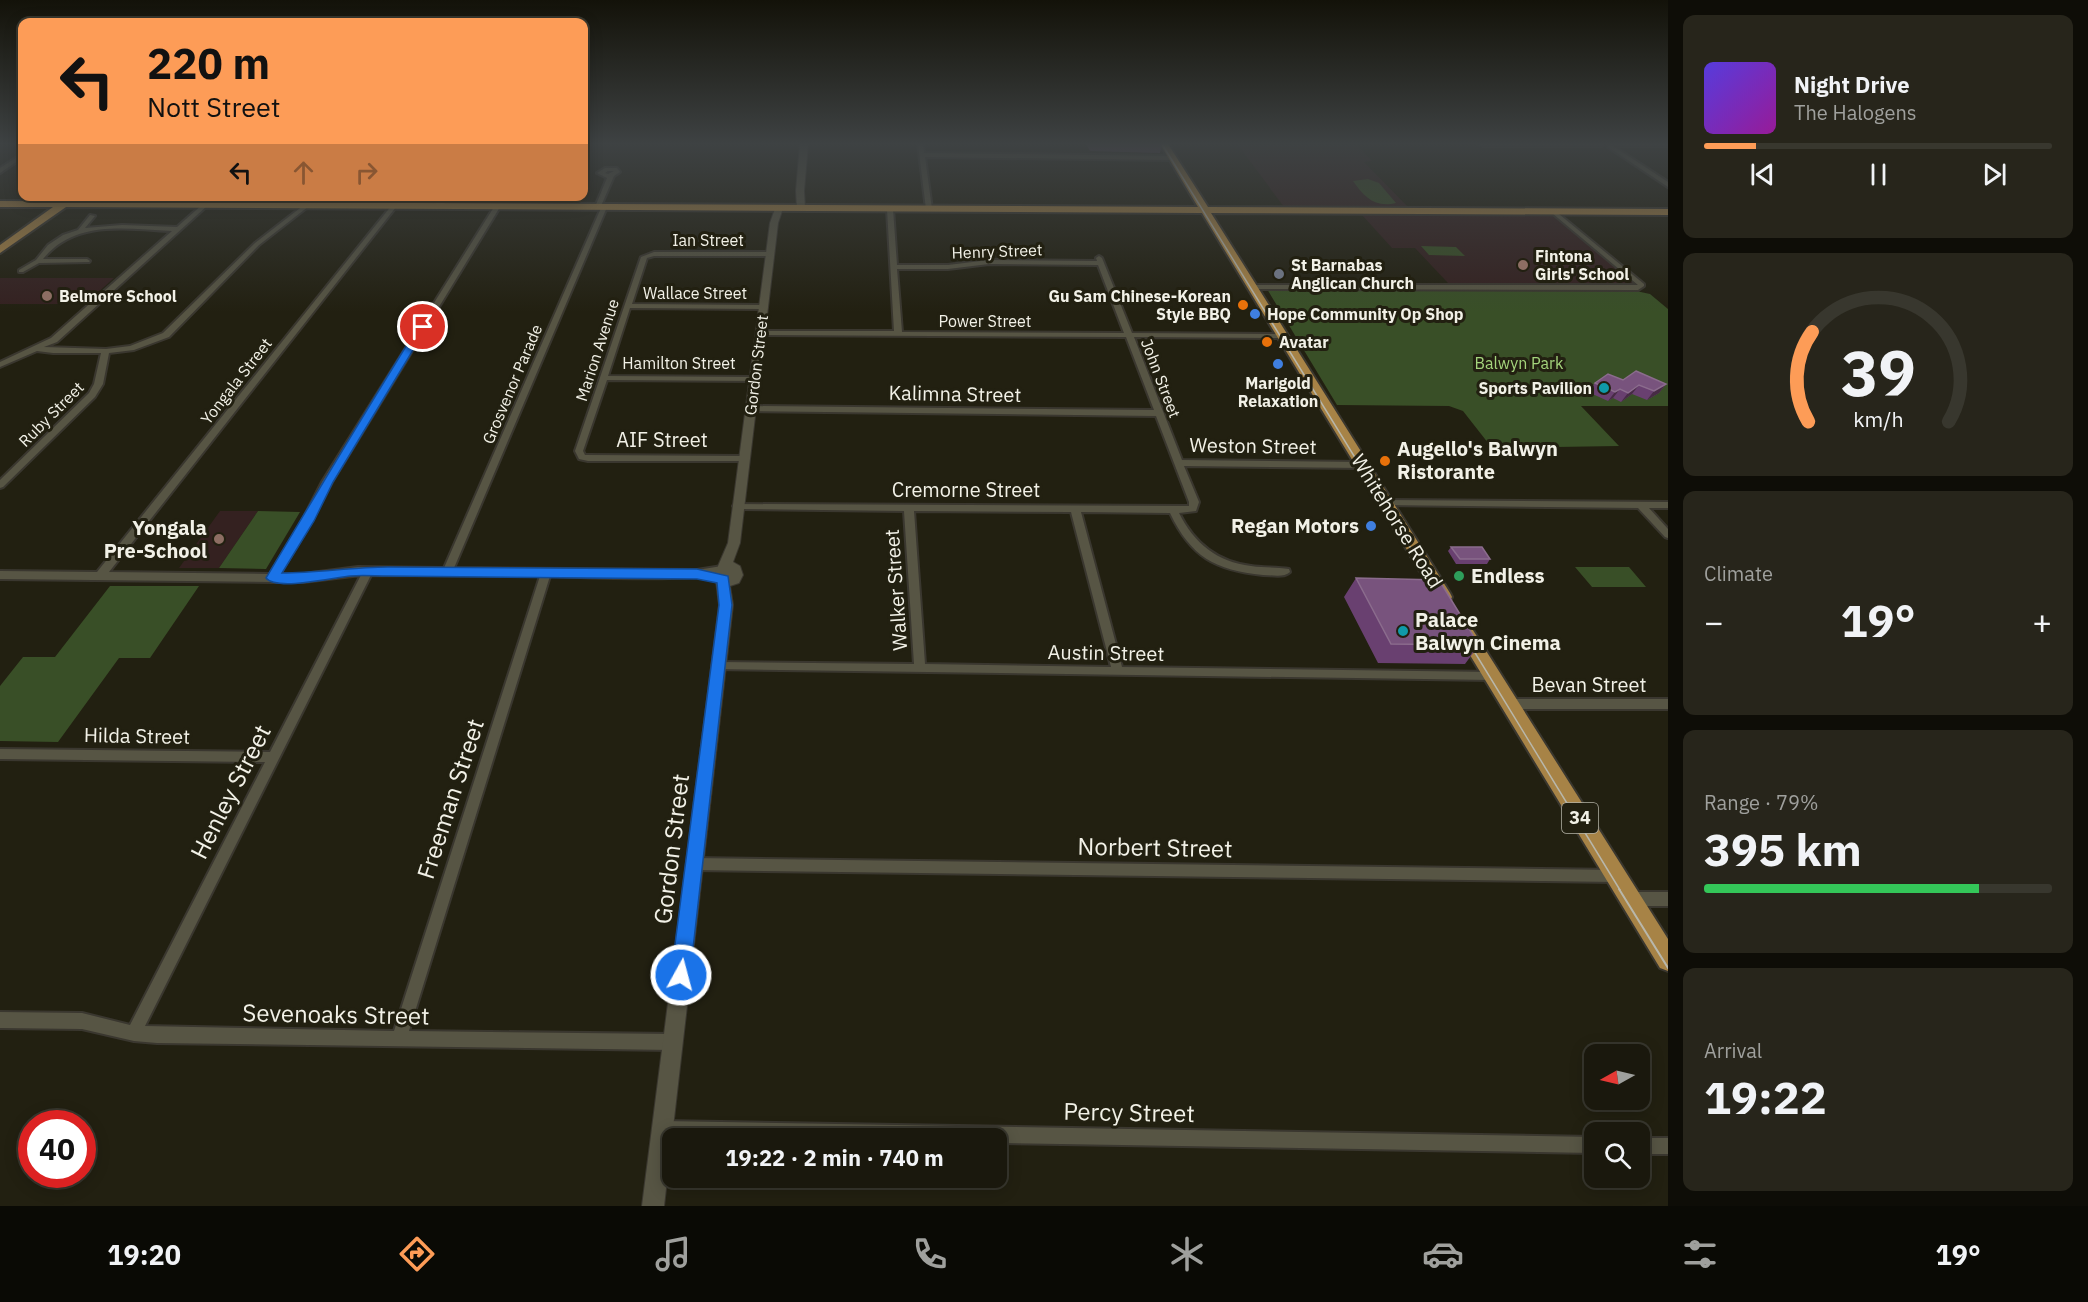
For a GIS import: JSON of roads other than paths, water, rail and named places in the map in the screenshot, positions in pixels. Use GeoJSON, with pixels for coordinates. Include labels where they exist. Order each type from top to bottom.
{"type":"FeatureCollection","features":[{"type":"Feature","properties":{"kind":"main road","name":"Whitehorse Road"},"geometry":{"type":"LineString","coordinates":[[1199,200],[1668,960]]}},
{"type":"Feature","properties":{"kind":"main road"},"geometry":{"type":"LineString","coordinates":[[0,250],[68,201]]}},
{"type":"Feature","properties":{"kind":"main road"},"geometry":{"type":"LineString","coordinates":[[0,204],[394,206],[445,201],[497,207],[1668,212]]}},
{"type":"Feature","properties":{"kind":"street","name":"Grosvenor Parade"},"geometry":{"type":"LineString","coordinates":[[447,572],[603,200]]}},
{"type":"Feature","properties":{"kind":"street"},"geometry":{"type":"LineString","coordinates":[[798,208],[799,200]]}},
{"type":"Feature","properties":{"kind":"street"},"geometry":{"type":"LineString","coordinates":[[928,200],[929,209]]}},
{"type":"Feature","properties":{"kind":"street"},"geometry":{"type":"LineString","coordinates":[[0,366],[39,349],[56,338],[205,205]]}},
{"type":"Feature","properties":{"kind":"street"},"geometry":{"type":"LineString","coordinates":[[106,351],[139,346],[166,334],[257,244],[306,206]]}},
{"type":"Feature","properties":{"kind":"street","name":"Yongala Street"},"geometry":{"type":"LineString","coordinates":[[101,575],[394,206]]}},
{"type":"Feature","properties":{"kind":"street"},"geometry":{"type":"LineString","coordinates":[[273,578],[308,521],[327,482],[497,207]]}},
{"type":"Feature","properties":{"kind":"street","name":"Gordon Street"},"geometry":{"type":"LineString","coordinates":[[663,1128],[726,605],[727,574],[734,543],[776,208]]}},
{"type":"Feature","properties":{"kind":"street"},"geometry":{"type":"LineString","coordinates":[[890,209],[898,334]]}},
{"type":"Feature","properties":{"kind":"street"},"geometry":{"type":"LineString","coordinates":[[1252,287],[1638,288],[1642,285],[1554,212]]}},
{"type":"Feature","properties":{"kind":"street"},"geometry":{"type":"LineString","coordinates":[[21,271],[38,261],[42,254],[60,240],[81,229],[92,216]]}},
{"type":"Feature","properties":{"kind":"street"},"geometry":{"type":"LineString","coordinates":[[81,229],[180,228]]}},
{"type":"Feature","properties":{"kind":"street","name":"Ian Street"},"geometry":{"type":"LineString","coordinates":[[647,255],[770,254]]}},
{"type":"Feature","properties":{"kind":"street","name":"Marion Avenue"},"geometry":{"type":"LineString","coordinates":[[580,456],[579,448],[643,259],[647,255]]}},
{"type":"Feature","properties":{"kind":"street"},"geometry":{"type":"LineString","coordinates":[[38,261],[87,261]]}},
{"type":"Feature","properties":{"kind":"street","name":"Henry Street"},"geometry":{"type":"LineString","coordinates":[[894,267],[948,267],[980,262],[1100,261]]}},
{"type":"Feature","properties":{"kind":"street","name":"John Street"},"geometry":{"type":"LineString","coordinates":[[1100,261],[1194,502],[1193,509]]}},
{"type":"Feature","properties":{"kind":"street","name":"Wallace Street"},"geometry":{"type":"LineString","coordinates":[[627,306],[763,307]]}},
{"type":"Feature","properties":{"kind":"street","name":"Power Street"},"geometry":{"type":"LineString","coordinates":[[760,333],[1283,336]]}},
{"type":"Feature","properties":{"kind":"street","name":"Ruby Street"},"geometry":{"type":"LineString","coordinates":[[0,485],[101,383],[101,368],[106,351],[39,349]]}},
{"type":"Feature","properties":{"kind":"street","name":"Hamilton Street"},"geometry":{"type":"LineString","coordinates":[[603,378],[754,378]]}},
{"type":"Feature","properties":{"kind":"street","name":"Kalimna Street"},"geometry":{"type":"LineString","coordinates":[[750,409],[1159,413]]}},
{"type":"Feature","properties":{"kind":"street","name":"AIF Street"},"geometry":{"type":"LineString","coordinates":[[580,456],[588,458],[744,459]]}},
{"type":"Feature","properties":{"kind":"street","name":"Weston Street"},"geometry":{"type":"LineString","coordinates":[[1179,463],[1362,465]]}},
{"type":"Feature","properties":{"kind":"street"},"geometry":{"type":"LineString","coordinates":[[1386,503],[1668,505]]}},
{"type":"Feature","properties":{"kind":"street"},"geometry":{"type":"LineString","coordinates":[[1640,504],[1668,535]]}},
{"type":"Feature","properties":{"kind":"street","name":"Cremorne Street"},"geometry":{"type":"LineString","coordinates":[[738,506],[1193,509]]}},
{"type":"Feature","properties":{"kind":"street","name":"Walker Street"},"geometry":{"type":"LineString","coordinates":[[909,508],[920,669]]}},
{"type":"Feature","properties":{"kind":"street"},"geometry":{"type":"LineString","coordinates":[[1076,509],[1118,671]]}},
{"type":"Feature","properties":{"kind":"street"},"geometry":{"type":"LineString","coordinates":[[1173,510],[1186,538],[1217,560],[1244,570],[1285,572]]}},
{"type":"Feature","properties":{"kind":"street"},"geometry":{"type":"LineString","coordinates":[[0,575],[273,578],[314,577],[368,571],[727,574]]}},
{"type":"Feature","properties":{"kind":"street","name":"Henley Street"},"geometry":{"type":"LineString","coordinates":[[134,1033],[368,571]]}},
{"type":"Feature","properties":{"kind":"street","name":"Freeman Street"},"geometry":{"type":"LineString","coordinates":[[399,1039],[546,572]]}},
{"type":"Feature","properties":{"kind":"street","name":"Austin Street"},"geometry":{"type":"LineString","coordinates":[[718,666],[1492,676]]}},
{"type":"Feature","properties":{"kind":"street","name":"Bevan Street"},"geometry":{"type":"LineString","coordinates":[[1510,704],[1668,704]]}},
{"type":"Feature","properties":{"kind":"street","name":"Hilda Street"},"geometry":{"type":"LineString","coordinates":[[0,754],[274,757]]}},
{"type":"Feature","properties":{"kind":"street","name":"Norbert Street"},"geometry":{"type":"LineString","coordinates":[[694,864],[1616,876]]}},
{"type":"Feature","properties":{"kind":"street"},"geometry":{"type":"LineString","coordinates":[[1630,899],[1668,899]]}},
{"type":"Feature","properties":{"kind":"street","name":"Sevenoaks Street"},"geometry":{"type":"LineString","coordinates":[[0,1020],[82,1022],[134,1033],[673,1042]]}},
{"type":"Feature","properties":{"kind":"street","name":"Percy Street"},"geometry":{"type":"LineString","coordinates":[[1007,1135],[1584,1145]]}},
{"type":"Feature","properties":{"kind":"street","name":"Gordon Street"},"geometry":{"type":"LineString","coordinates":[[653,1206],[662,1137]]}},
{"type":"Feature","properties":{"kind":"street"},"geometry":{"type":"LineString","coordinates":[[1650,1146],[1668,1146]]}},
{"type":"Feature","properties":{"kind":"tram line"},"geometry":{"type":"LineString","coordinates":[[1197,200],[1439,594]]}},
{"type":"Feature","properties":{"kind":"tram line"},"geometry":{"type":"LineString","coordinates":[[1466,638],[1620,890]]}},
{"type":"Feature","properties":{"kind":"tram line"},"geometry":{"type":"LineString","coordinates":[[1619,889],[1668,968]]}},
{"type":"Feature","properties":{"kind":"place","name":"Fintona Girls' School"},"geometry":{"type":"Point","coordinates":[1523,265]}},
{"type":"Feature","properties":{"kind":"place","name":"St Barnabas Anglican Church"},"geometry":{"type":"Point","coordinates":[1279,274]}},
{"type":"Feature","properties":{"kind":"place","name":"Belmore School"},"geometry":{"type":"Point","coordinates":[47,296]}},
{"type":"Feature","properties":{"kind":"place","name":"Gu Sam Chinese-Korean Style BBQ"},"geometry":{"type":"Point","coordinates":[1243,305]}},
{"type":"Feature","properties":{"kind":"place","name":"Hope Community Op Shop"},"geometry":{"type":"Point","coordinates":[1255,314]}},
{"type":"Feature","properties":{"kind":"place","name":"Avatar"},"geometry":{"type":"Point","coordinates":[1267,342]}},
{"type":"Feature","properties":{"kind":"place","name":"Marigold Relaxation"},"geometry":{"type":"Point","coordinates":[1278,364]}},
{"type":"Feature","properties":{"kind":"place","name":"Sports Pavilion"},"geometry":{"type":"Point","coordinates":[1604,388]}},
{"type":"Feature","properties":{"kind":"place","name":"Augello's Balwyn Ristorante"},"geometry":{"type":"Point","coordinates":[1385,461]}},
{"type":"Feature","properties":{"kind":"place","name":"Regan Motors"},"geometry":{"type":"Point","coordinates":[1371,526]}},
{"type":"Feature","properties":{"kind":"place","name":"Yongala Pre-School"},"geometry":{"type":"Point","coordinates":[219,539]}},
{"type":"Feature","properties":{"kind":"place","name":"Endless"},"geometry":{"type":"Point","coordinates":[1459,576]}},
{"type":"Feature","properties":{"kind":"place","name":"Palace Balwyn Cinema"},"geometry":{"type":"Point","coordinates":[1403,631]}},
{"type":"Feature","properties":{"kind":"park label","name":"Balwyn Park"},"geometry":{"type":"Point","coordinates":[1519,363]}}]}
